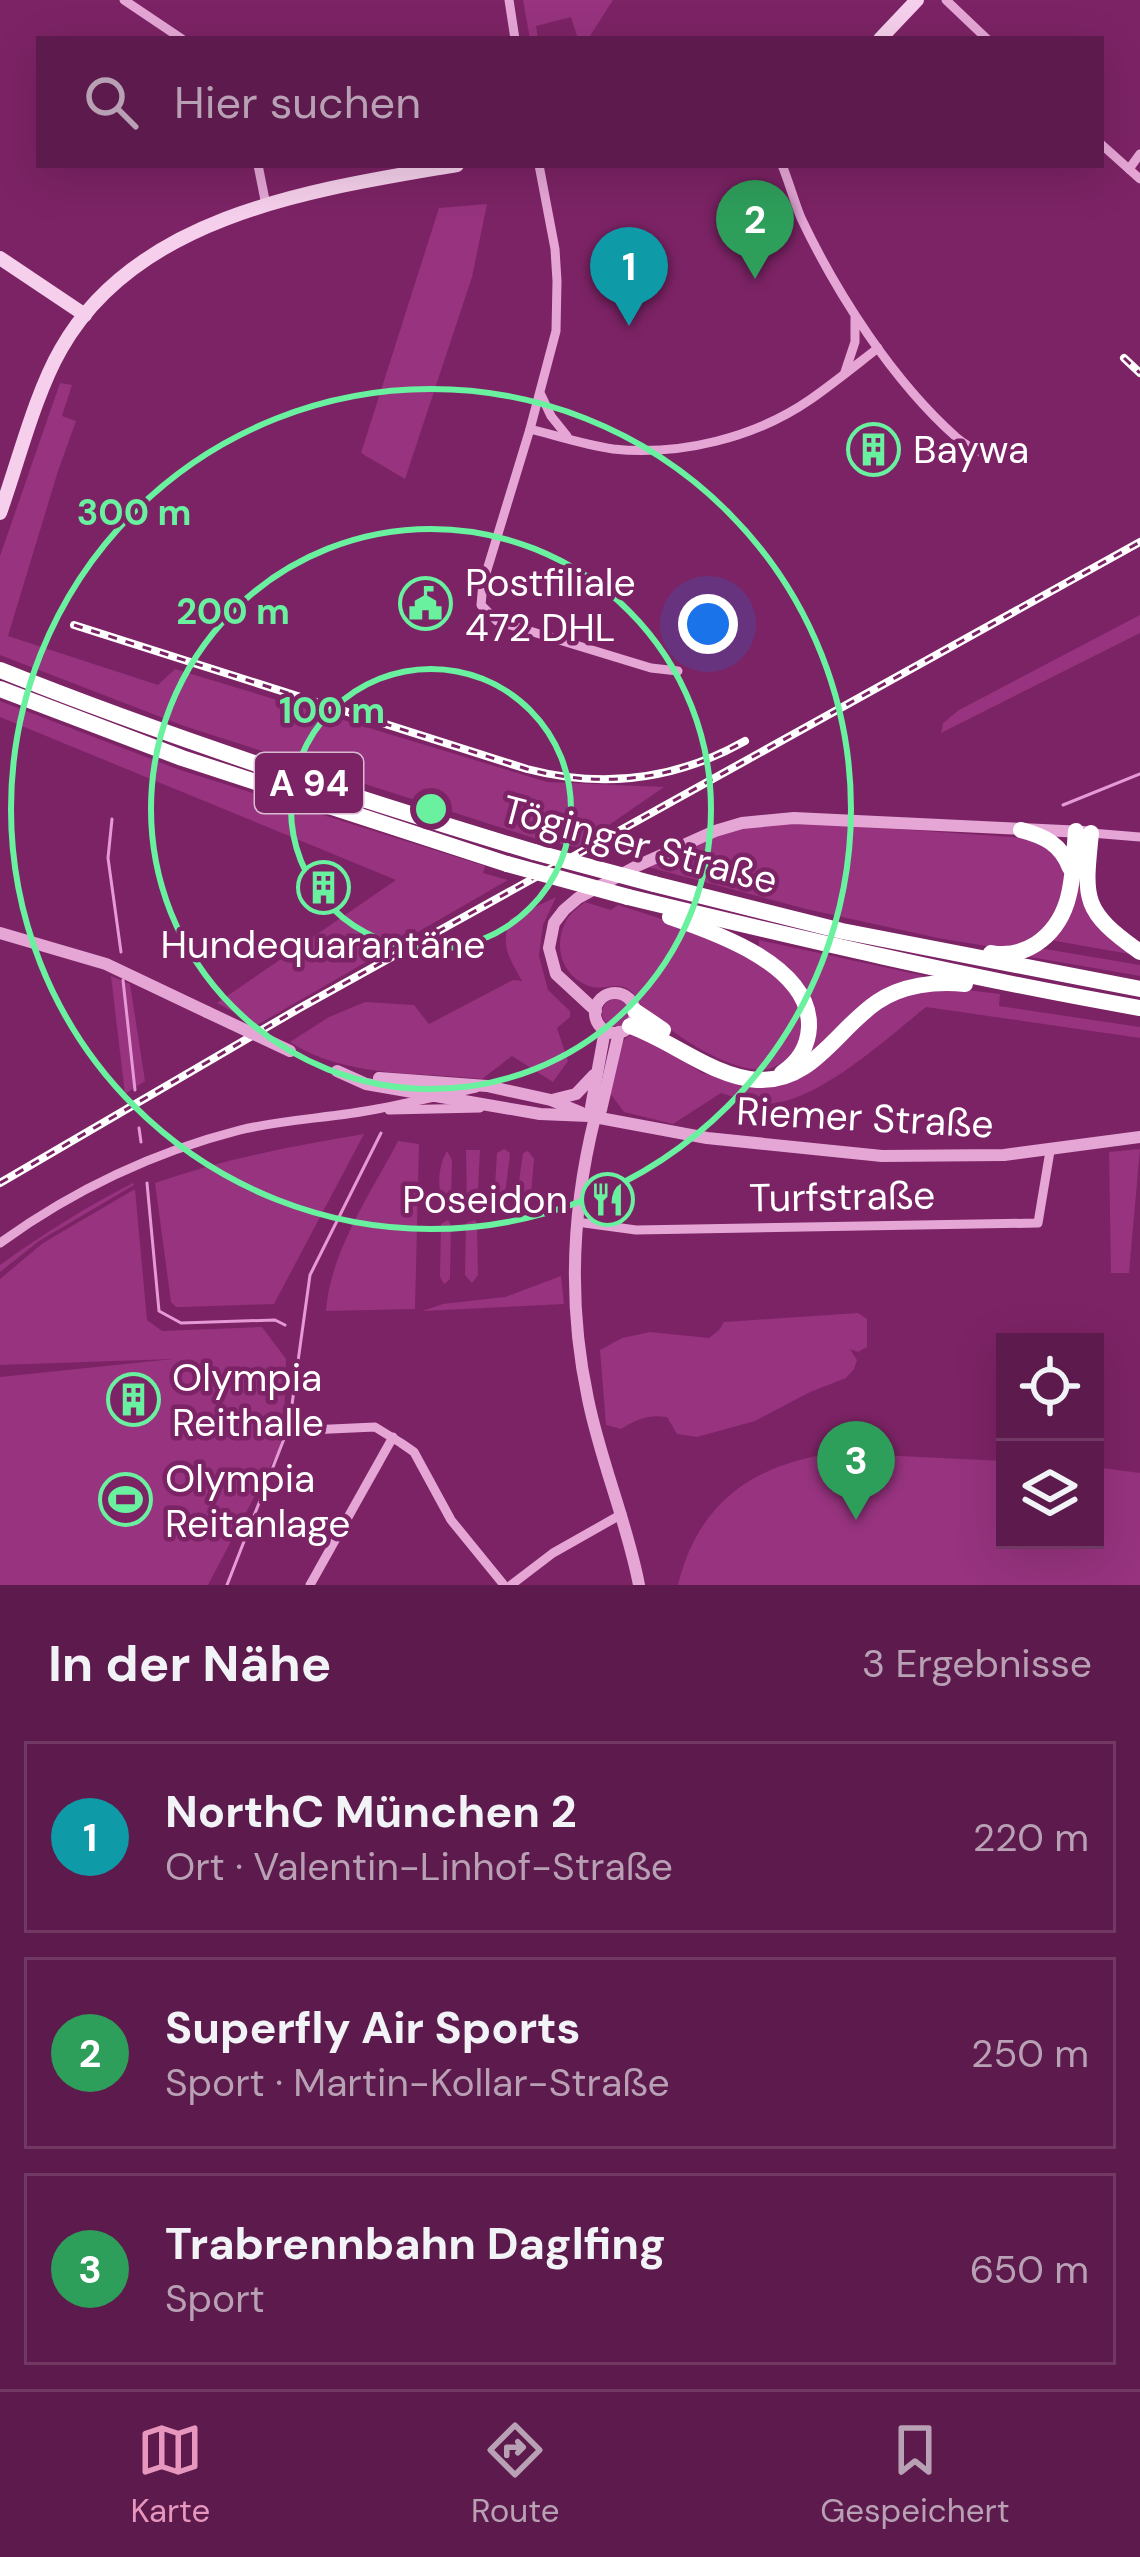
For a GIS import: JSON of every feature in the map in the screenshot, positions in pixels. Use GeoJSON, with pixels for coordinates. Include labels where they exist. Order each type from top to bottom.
{"type":"FeatureCollection","features":[{"type":"Feature","properties":{"kind":"highway","name":"Töginger Straße"},"geometry":{"type":"LineString","coordinates":[[0,670],[270,770],[534,852],[931,950],[1140,989]]}},
{"type":"Feature","properties":{"kind":"highway","name":"Töginger Straße"},"geometry":{"type":"LineString","coordinates":[[0,689],[182,758],[507,864],[840,948],[1140,1008]]}},
{"type":"Feature","properties":{"kind":"highway"},"geometry":{"type":"LineString","coordinates":[[1021,830],[1040,835],[1058,848],[1072,876]]}},
{"type":"Feature","properties":{"kind":"highway"},"geometry":{"type":"LineString","coordinates":[[931,950],[961,948],[1007,955],[1029,948],[1051,932],[1067,904],[1084,832]]}},
{"type":"Feature","properties":{"kind":"highway"},"geometry":{"type":"LineString","coordinates":[[1084,832],[1089,899],[1100,918],[1140,952]]}},
{"type":"Feature","properties":{"kind":"highway"},"geometry":{"type":"LineString","coordinates":[[628,897],[636,907],[694,925],[757,954],[794,985],[808,1014],[807,1044],[790,1067],[770,1079]]}},
{"type":"Feature","properties":{"kind":"highway"},"geometry":{"type":"LineString","coordinates":[[622,1025],[729,1073],[770,1079],[798,1073],[868,1008],[893,993],[934,983],[1008,984]]}},
{"type":"Feature","properties":{"kind":"main road"},"geometry":{"type":"LineString","coordinates":[[883,36],[917,0]]}},
{"type":"Feature","properties":{"kind":"main road"},"geometry":{"type":"LineString","coordinates":[[0,513],[62,347],[119,279],[173,242],[214,223],[266,206],[440,168]]}},
{"type":"Feature","properties":{"kind":"main road"},"geometry":{"type":"LineString","coordinates":[[0,258],[85,316]]}},
{"type":"Feature","properties":{"kind":"street"},"geometry":{"type":"LineString","coordinates":[[124,0],[178,36]]}},
{"type":"Feature","properties":{"kind":"street"},"geometry":{"type":"LineString","coordinates":[[509,0],[515,36]]}},
{"type":"Feature","properties":{"kind":"street"},"geometry":{"type":"LineString","coordinates":[[946,0],[984,36]]}},
{"type":"Feature","properties":{"kind":"street"},"geometry":{"type":"LineString","coordinates":[[1104,147],[1140,179]]}},
{"type":"Feature","properties":{"kind":"street"},"geometry":{"type":"LineString","coordinates":[[1129,169],[1140,154]]}},
{"type":"Feature","properties":{"kind":"street"},"geometry":{"type":"LineString","coordinates":[[259,168],[266,206]]}},
{"type":"Feature","properties":{"kind":"street"},"geometry":{"type":"LineString","coordinates":[[540,168],[555,250],[556,331],[483,583],[482,604],[497,621],[651,668],[678,671]]}},
{"type":"Feature","properties":{"kind":"street"},"geometry":{"type":"LineString","coordinates":[[783,168],[800,215],[878,348],[959,440],[988,456]]}},
{"type":"Feature","properties":{"kind":"street"},"geometry":{"type":"LineString","coordinates":[[845,373],[855,342],[854,313]]}},
{"type":"Feature","properties":{"kind":"street"},"geometry":{"type":"LineString","coordinates":[[530,429],[634,450],[726,439],[808,401],[878,348]]}},
{"type":"Feature","properties":{"kind":"street"},"geometry":{"type":"LineString","coordinates":[[540,393],[560,430],[571,440]]}},
{"type":"Feature","properties":{"kind":"street"},"geometry":{"type":"LineString","coordinates":[[598,1005],[556,974],[550,957],[551,931],[564,910],[637,866],[715,831],[794,818],[1140,837]]}},
{"type":"Feature","properties":{"kind":"street"},"geometry":{"type":"LineString","coordinates":[[0,933],[80,955],[290,1052]]}},
{"type":"Feature","properties":{"kind":"street"},"geometry":{"type":"LineString","coordinates":[[592,1116],[601,1110],[625,996],[613,993],[598,1005]]}},
{"type":"Feature","properties":{"kind":"street"},"geometry":{"type":"LineString","coordinates":[[598,1005],[598,1022],[622,1025]]}},
{"type":"Feature","properties":{"kind":"street"},"geometry":{"type":"LineString","coordinates":[[550,1100],[576,1094],[597,1072],[622,1025]]}},
{"type":"Feature","properties":{"kind":"street","name":"Riemer Straße"},"geometry":{"type":"LineString","coordinates":[[592,1116],[540,1114],[366,1084],[337,1071],[488,1086],[550,1100],[592,1116],[707,1138],[882,1156],[974,1157],[1140,1137]]}},
{"type":"Feature","properties":{"kind":"street"},"geometry":{"type":"LineString","coordinates":[[597,1072],[576,1222],[577,1319],[587,1399],[639,1585]]}},
{"type":"Feature","properties":{"kind":"street"},"geometry":{"type":"LineString","coordinates":[[0,1244],[40,1214],[149,1160],[245,1129],[488,1086]]}},
{"type":"Feature","properties":{"kind":"street"},"geometry":{"type":"LineString","coordinates":[[606,1090],[627,1124]]}},
{"type":"Feature","properties":{"kind":"street"},"geometry":{"type":"LineString","coordinates":[[378,1109],[405,1112],[494,1106]]}},
{"type":"Feature","properties":{"kind":"street","name":"Turfstraße"},"geometry":{"type":"LineString","coordinates":[[576,1222],[636,1229],[1038,1223],[1050,1151]]}},
{"type":"Feature","properties":{"kind":"street"},"geometry":{"type":"LineString","coordinates":[[309,1430],[375,1426],[414,1452],[451,1520],[507,1585],[622,1514]]}},
{"type":"Feature","properties":{"kind":"street"},"geometry":{"type":"LineString","coordinates":[[310,1585],[393,1437]]}},
{"type":"Feature","properties":{"kind":"shaded area"},"geometry":{"type":"Polygon","coordinates":[[[523,0],[613,0],[590,36],[577,36],[571,17],[536,26],[538,36],[529,36],[523,0]]]}},
{"type":"Feature","properties":{"kind":"shaded area"},"geometry":{"type":"Polygon","coordinates":[[[487,204],[472,277],[405,479],[361,453],[439,208],[487,204]]]}},
{"type":"Feature","properties":{"kind":"shaded area"},"geometry":{"type":"Polygon","coordinates":[[[60,383],[72,385],[62,416],[76,421],[8,636],[158,685],[175,669],[547,782],[664,787],[577,847],[543,841],[184,726],[0,655],[0,556],[60,383]]]}},
{"type":"Feature","properties":{"kind":"shaded area"},"geometry":{"type":"Polygon","coordinates":[[[1140,615],[1140,633],[941,733],[943,723],[959,710],[1140,615]]]}},
{"type":"Feature","properties":{"kind":"shaded area"},"geometry":{"type":"Polygon","coordinates":[[[0,701],[180,770],[485,866],[483,873],[508,880],[257,1025],[217,1003],[396,880],[0,717],[0,701]]]}},
{"type":"Feature","properties":{"kind":"shaded area"},"geometry":{"type":"Polygon","coordinates":[[[810,823],[1038,839],[1062,862],[1065,881],[1053,920],[1024,943],[998,948],[806,909],[648,867],[701,841],[752,825],[810,823]]]}},
{"type":"Feature","properties":{"kind":"shaded area"},"geometry":{"type":"Polygon","coordinates":[[[1078,887],[1135,955],[1050,940],[1069,916],[1078,887]]]}},
{"type":"Feature","properties":{"kind":"shaded area"},"geometry":{"type":"Polygon","coordinates":[[[556,897],[543,925],[539,956],[548,990],[570,1011],[570,1017],[557,1028],[568,1061],[553,1082],[512,1056],[482,1079],[358,1068],[311,1054],[290,1042],[329,1017],[365,1002],[414,1005],[429,1024],[513,980],[522,981],[506,945],[510,919],[556,897]]]}},
{"type":"Feature","properties":{"kind":"shaded area"},"geometry":{"type":"Polygon","coordinates":[[[585,902],[611,910],[618,905],[671,922],[768,969],[790,990],[803,1014],[796,1050],[768,1069],[737,1066],[670,1030],[628,989],[582,983],[567,969],[560,941],[568,918],[585,902]]]}},
{"type":"Feature","properties":{"kind":"shaded area"},"geometry":{"type":"Polygon","coordinates":[[[759,940],[925,976],[900,982],[802,1065],[813,1028],[813,1005],[796,975],[759,948],[759,940]]]}},
{"type":"Feature","properties":{"kind":"shaded area"},"geometry":{"type":"Polygon","coordinates":[[[1039,948],[1140,965],[1140,976],[1019,955],[1039,948]]]}},
{"type":"Feature","properties":{"kind":"shaded area"},"geometry":{"type":"Polygon","coordinates":[[[111,976],[130,984],[145,1081],[125,1094],[111,976]]]}},
{"type":"Feature","properties":{"kind":"shaded area"},"geometry":{"type":"Polygon","coordinates":[[[951,988],[1000,994],[999,1006],[1140,1027],[1140,1038],[926,1007],[830,1081],[787,1101],[762,1104],[721,1093],[673,1124],[624,1112],[609,1092],[620,1045],[633,1035],[643,1034],[702,1073],[763,1088],[781,1086],[798,1079],[877,1006],[897,994],[951,988]]]}},
{"type":"Feature","properties":{"kind":"shaded area"},"geometry":{"type":"Polygon","coordinates":[[[616,999],[626,1003],[630,1013],[626,1023],[616,1027],[606,1023],[602,1013],[606,1003],[616,999]]]}},
{"type":"Feature","properties":{"kind":"shaded area"},"geometry":{"type":"Polygon","coordinates":[[[364,1134],[274,1304],[176,1307],[171,1302],[155,1183],[258,1154],[364,1134]]]}},
{"type":"Feature","properties":{"kind":"shaded area"},"geometry":{"type":"Polygon","coordinates":[[[398,1141],[419,1144],[415,1309],[326,1311],[343,1245],[398,1141]]]}},
{"type":"Feature","properties":{"kind":"shaded area"},"geometry":{"type":"Polygon","coordinates":[[[504,1149],[510,1153],[504,1204],[494,1204],[497,1153],[504,1149]]]}},
{"type":"Feature","properties":{"kind":"shaded area"},"geometry":{"type":"Polygon","coordinates":[[[1140,1149],[1129,1273],[1111,1273],[1109,1152],[1140,1149]]]}},
{"type":"Feature","properties":{"kind":"shaded area"},"geometry":{"type":"Polygon","coordinates":[[[466,1150],[480,1150],[477,1207],[467,1207],[466,1150]]]}},
{"type":"Feature","properties":{"kind":"shaded area"},"geometry":{"type":"Polygon","coordinates":[[[447,1151],[452,1160],[451,1207],[445,1209],[439,1179],[447,1151]]]}},
{"type":"Feature","properties":{"kind":"shaded area"},"geometry":{"type":"Polygon","coordinates":[[[528,1151],[534,1159],[530,1206],[521,1207],[517,1196],[523,1153],[528,1151]]]}},
{"type":"Feature","properties":{"kind":"shaded area"},"geometry":{"type":"Polygon","coordinates":[[[133,1183],[39,1241],[0,1272],[0,1265],[32,1242],[133,1183]]]}},
{"type":"Feature","properties":{"kind":"shaded area","name":"Olympia Reitanlage"},"geometry":{"type":"Polygon","coordinates":[[[135,1189],[147,1320],[162,1331],[262,1327],[286,1359],[279,1450],[208,1585],[0,1585],[0,1377],[173,1359],[0,1365],[0,1279],[43,1243],[135,1189]]]}},
{"type":"Feature","properties":{"kind":"shaded area"},"geometry":{"type":"Polygon","coordinates":[[[448,1220],[450,1279],[444,1284],[440,1277],[441,1224],[448,1220]]]}},
{"type":"Feature","properties":{"kind":"shaded area"},"geometry":{"type":"Polygon","coordinates":[[[475,1220],[478,1275],[472,1283],[465,1275],[466,1223],[475,1220]]]}},
{"type":"Feature","properties":{"kind":"shaded area"},"geometry":{"type":"Polygon","coordinates":[[[561,1276],[564,1304],[422,1311],[505,1297],[561,1276]]]}},
{"type":"Feature","properties":{"kind":"shaded area"},"geometry":{"type":"Polygon","coordinates":[[[858,1313],[867,1319],[867,1347],[858,1352],[850,1349],[857,1360],[846,1378],[755,1421],[697,1437],[677,1434],[667,1417],[643,1418],[621,1429],[606,1425],[600,1350],[622,1338],[650,1332],[709,1338],[724,1322],[858,1313]]]}},
{"type":"Feature","properties":{"kind":"shaded area"},"geometry":{"type":"Polygon","coordinates":[[[835,1453],[996,1461],[996,1549],[1104,1549],[1104,1468],[1140,1473],[1140,1585],[678,1585],[687,1556],[715,1510],[755,1478],[806,1458],[835,1453]]]}},
{"type":"Feature","properties":{"kind":"waterway"},"geometry":{"type":"LineString","coordinates":[[1063,805],[1140,774]]}},
{"type":"Feature","properties":{"kind":"waterway"},"geometry":{"type":"LineString","coordinates":[[112,819],[108,858],[121,952]]}},
{"type":"Feature","properties":{"kind":"waterway"},"geometry":{"type":"LineString","coordinates":[[123,980],[135,1090]]}},
{"type":"Feature","properties":{"kind":"waterway"},"geometry":{"type":"LineString","coordinates":[[139,1128],[141,1142]]}},
{"type":"Feature","properties":{"kind":"waterway"},"geometry":{"type":"LineString","coordinates":[[227,1585],[289,1426],[310,1275],[381,1133]]}},
{"type":"Feature","properties":{"kind":"waterway"},"geometry":{"type":"LineString","coordinates":[[147,1183],[159,1311],[181,1323],[275,1320],[285,1325]]}},
{"type":"Feature","properties":{"kind":"railway"},"geometry":{"type":"LineString","coordinates":[[1124,358],[1140,373]]}},
{"type":"Feature","properties":{"kind":"railway"},"geometry":{"type":"LineString","coordinates":[[0,1183],[298,1009],[1140,542]]}},
{"type":"Feature","properties":{"kind":"railway"},"geometry":{"type":"LineString","coordinates":[[74,625],[556,775],[639,777],[693,765],[745,741]]}},
{"type":"Feature","properties":{"kind":"place","name":"Superfly Air Sports"},"geometry":{"type":"Point","coordinates":[755,279]}},
{"type":"Feature","properties":{"kind":"place","name":"NorthC München 2"},"geometry":{"type":"Point","coordinates":[629,326]}},
{"type":"Feature","properties":{"kind":"place","name":"Baywa"},"geometry":{"type":"Point","coordinates":[874,449]}},
{"type":"Feature","properties":{"kind":"place","name":"Postfiliale 472 DHL"},"geometry":{"type":"Point","coordinates":[426,604]}},
{"type":"Feature","properties":{"kind":"place","name":"Hundequarantäne"},"geometry":{"type":"Point","coordinates":[323,887]}},
{"type":"Feature","properties":{"kind":"place","name":"Poseidon"},"geometry":{"type":"Point","coordinates":[607,1199]}},
{"type":"Feature","properties":{"kind":"place","name":"Olympia Reithalle"},"geometry":{"type":"Point","coordinates":[133,1399]}},
{"type":"Feature","properties":{"kind":"place","name":"Olympia Reitanlage"},"geometry":{"type":"Point","coordinates":[126,1500]}},
{"type":"Feature","properties":{"kind":"place","name":"Trabrennbahn Daglfing"},"geometry":{"type":"Point","coordinates":[856,1520]}}]}
